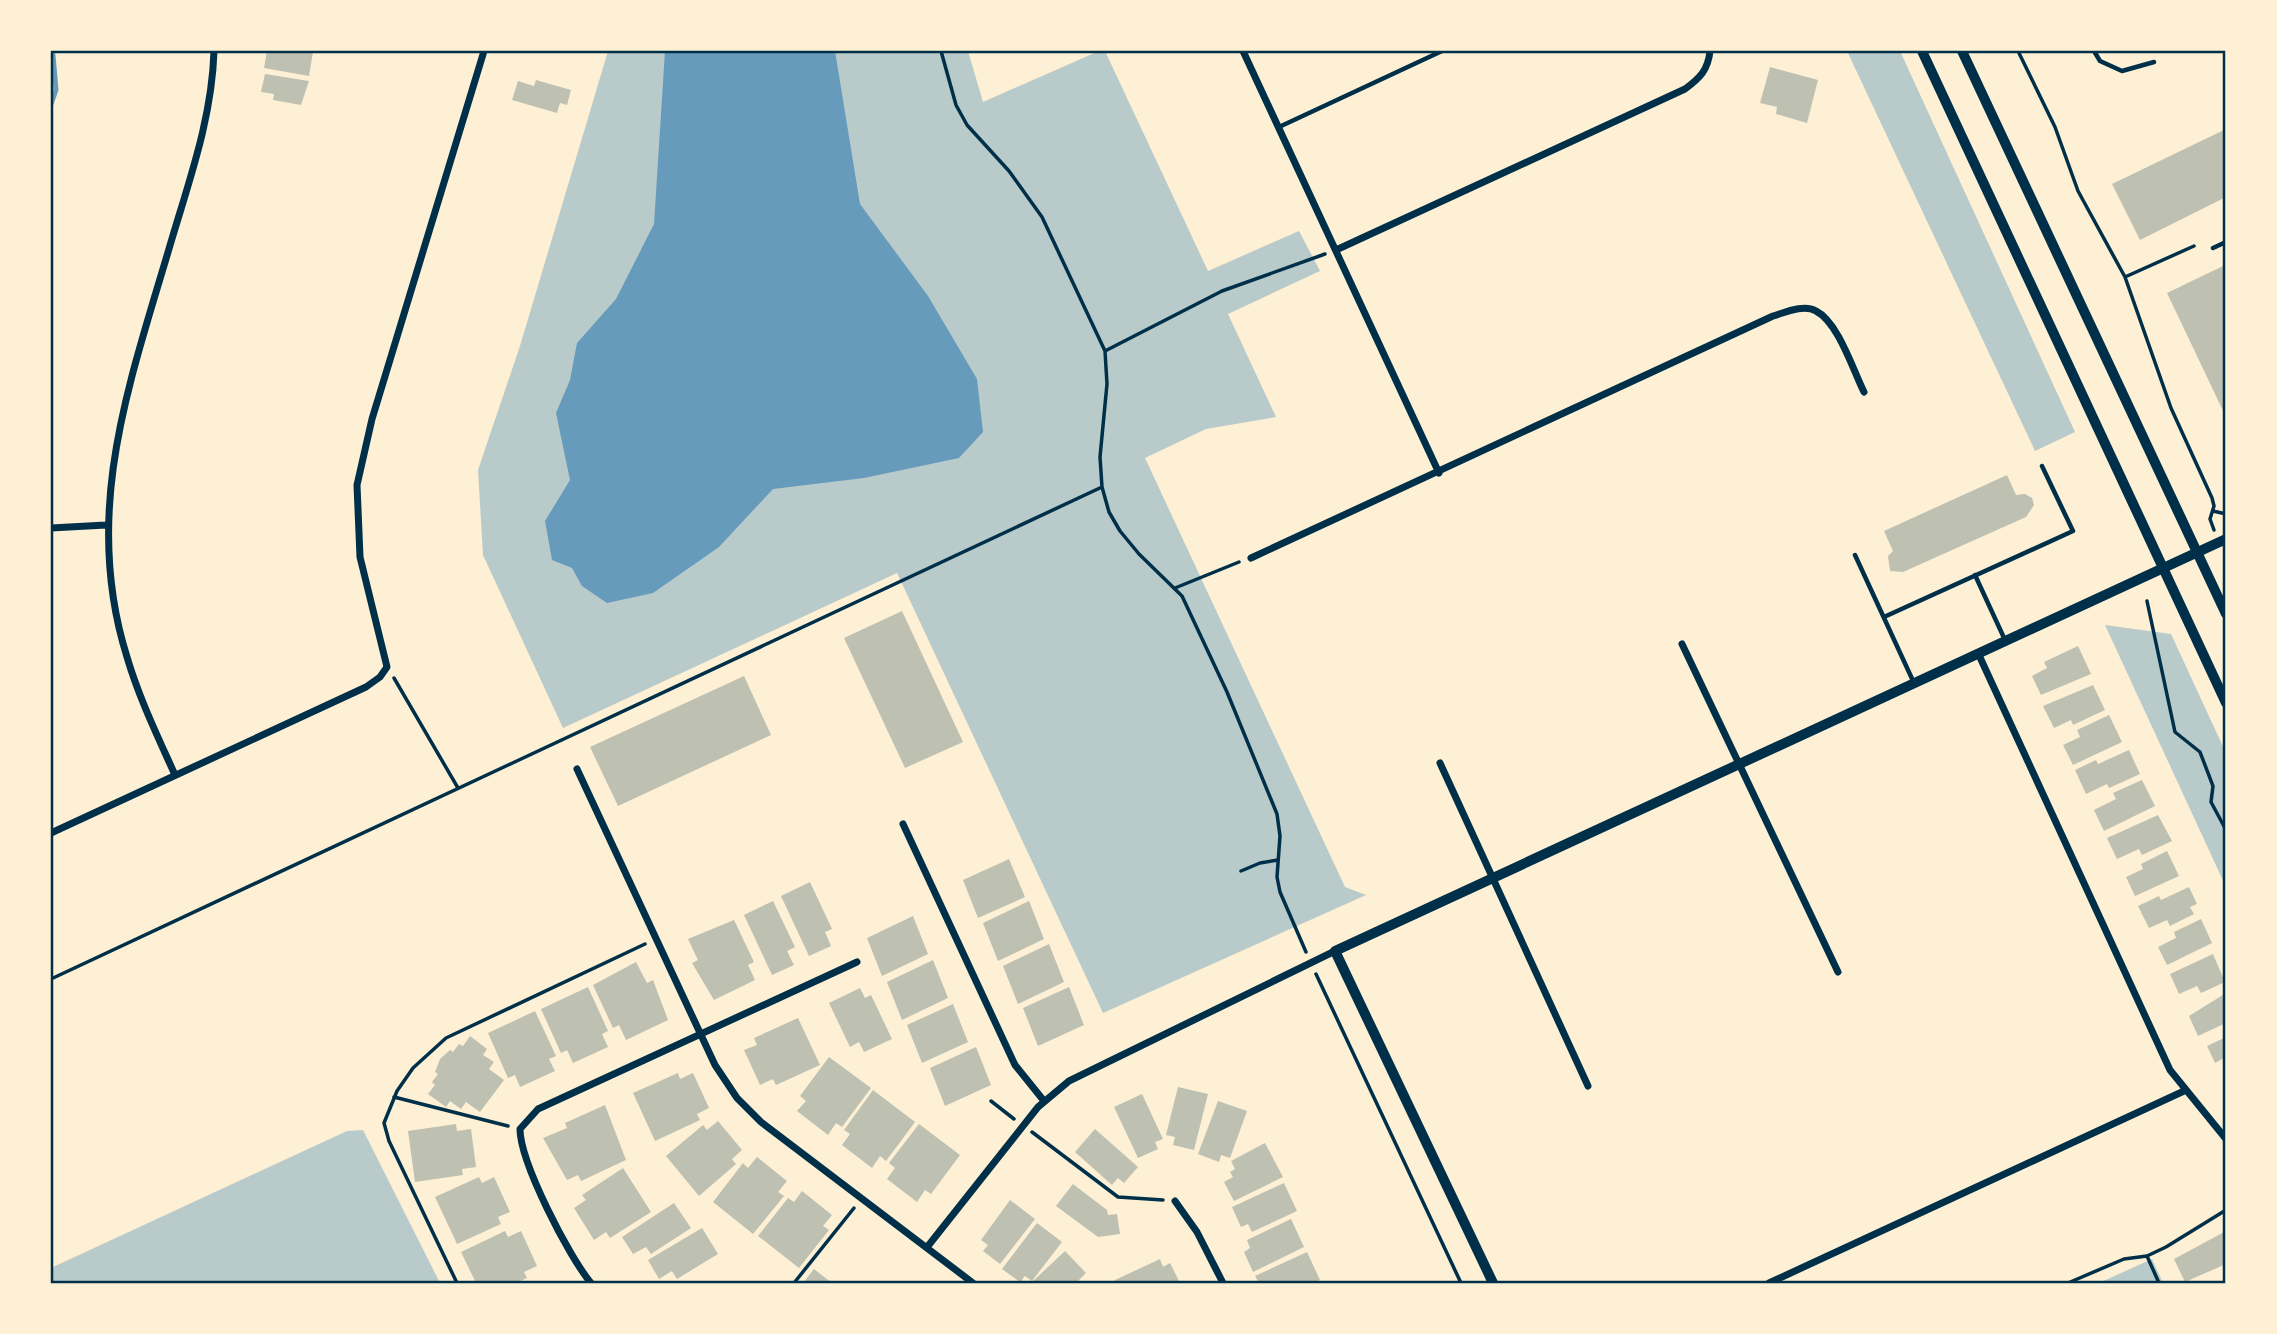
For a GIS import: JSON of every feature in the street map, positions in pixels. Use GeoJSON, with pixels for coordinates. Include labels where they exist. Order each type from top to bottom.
{"type":"FeatureCollection","features":[{"type":"Feature","properties":{"kind":"main road"},"geometry":{"type":"LineString","coordinates":[[1922,51],[2226,703]]}},
{"type":"Feature","properties":{"kind":"main road"},"geometry":{"type":"LineString","coordinates":[[1962,51],[2226,614]]}},
{"type":"Feature","properties":{"kind":"street"},"geometry":{"type":"LineString","coordinates":[[176,775],[126,655],[113,598],[106,526],[111,467],[123,408],[208,118],[214,51]]}},
{"type":"Feature","properties":{"kind":"street"},"geometry":{"type":"LineString","coordinates":[[51,833],[366,687],[380,677],[387,667],[360,557],[357,485],[372,419],[484,51]]}},
{"type":"Feature","properties":{"kind":"street"},"geometry":{"type":"LineString","coordinates":[[1243,51],[1440,473]]}},
{"type":"Feature","properties":{"kind":"street"},"geometry":{"type":"LineString","coordinates":[[1336,250],[1685,89],[1700,78],[1708,65],[1710,51]]}},
{"type":"Feature","properties":{"kind":"street"},"geometry":{"type":"LineString","coordinates":[[1251,558],[1440,473],[1773,316],[1795,309],[1815,310],[1828,320],[1864,392]]}},
{"type":"Feature","properties":{"kind":"street"},"geometry":{"type":"LineString","coordinates":[[51,528],[106,526]]}},
{"type":"Feature","properties":{"kind":"street"},"geometry":{"type":"LineString","coordinates":[[928,1247],[1044,1101],[1089,1069],[1335,951],[2226,539]]}},
{"type":"Feature","properties":{"kind":"street"},"geometry":{"type":"LineString","coordinates":[[1682,644],[1838,972]]}},
{"type":"Feature","properties":{"kind":"street"},"geometry":{"type":"LineString","coordinates":[[1978,653],[2165,1060],[2184,1091],[2226,1139]]}},
{"type":"Feature","properties":{"kind":"street"},"geometry":{"type":"LineString","coordinates":[[1440,763],[1588,1086]]}},
{"type":"Feature","properties":{"kind":"street"},"geometry":{"type":"LineString","coordinates":[[577,769],[700,1035],[726,1084],[748,1110],[973,1283]]}},
{"type":"Feature","properties":{"kind":"street"},"geometry":{"type":"LineString","coordinates":[[903,824],[1015,1065],[1044,1101]]}},
{"type":"Feature","properties":{"kind":"street"},"geometry":{"type":"LineString","coordinates":[[1335,951],[1493,1283]]}},
{"type":"Feature","properties":{"kind":"street"},"geometry":{"type":"LineString","coordinates":[[591,1283],[574,1259],[524,1155],[520,1129],[538,1109],[857,962]]}},
{"type":"Feature","properties":{"kind":"street"},"geometry":{"type":"LineString","coordinates":[[1769,1283],[2184,1091]]}},
{"type":"Feature","properties":{"kind":"street"},"geometry":{"type":"LineString","coordinates":[[1175,1201],[1197,1232],[1223,1283]]}},
{"type":"Feature","properties":{"kind":"lane"},"geometry":{"type":"LineString","coordinates":[[1279,127],[1442,51]]}},
{"type":"Feature","properties":{"kind":"lane"},"geometry":{"type":"LineString","coordinates":[[2094,51],[2100,61],[2122,71],[2154,62]]}},
{"type":"Feature","properties":{"kind":"lane"},"geometry":{"type":"LineString","coordinates":[[2213,248],[2226,242]]}},
{"type":"Feature","properties":{"kind":"lane"},"geometry":{"type":"LineString","coordinates":[[1884,617],[2073,531],[2042,466]]}},
{"type":"Feature","properties":{"kind":"lane"},"geometry":{"type":"LineString","coordinates":[[1855,555],[1914,683]]}},
{"type":"Feature","properties":{"kind":"lane"},"geometry":{"type":"LineString","coordinates":[[1975,575],[2006,641]]}},
{"type":"Feature","properties":{"kind":"path"},"geometry":{"type":"LineString","coordinates":[[940,51],[956,105],[967,125],[1009,171],[1042,217],[1105,351],[1107,384],[1100,457],[1102,487],[1109,512],[1120,531],[1182,596],[1227,692],[1277,814],[1280,836],[1280,892],[1297,932]]}},
{"type":"Feature","properties":{"kind":"path"},"geometry":{"type":"LineString","coordinates":[[2018,51],[2056,127],[2078,191],[2125,277],[2171,408],[2212,498],[2213,511],[2210,519]]}},
{"type":"Feature","properties":{"kind":"path"},"geometry":{"type":"LineString","coordinates":[[2125,277],[2194,246]]}},
{"type":"Feature","properties":{"kind":"path"},"geometry":{"type":"LineString","coordinates":[[1105,351],[1222,291],[1336,250]]}},
{"type":"Feature","properties":{"kind":"path"},"geometry":{"type":"LineString","coordinates":[[51,979],[1102,487]]}},
{"type":"Feature","properties":{"kind":"path"},"geometry":{"type":"LineString","coordinates":[[2213,511],[2226,514]]}},
{"type":"Feature","properties":{"kind":"path"},"geometry":{"type":"LineString","coordinates":[[1175,588],[1213,570],[1251,558]]}},
{"type":"Feature","properties":{"kind":"path"},"geometry":{"type":"LineString","coordinates":[[2147,601],[2175,732],[2200,752],[2213,786],[2211,803],[2226,830]]}},
{"type":"Feature","properties":{"kind":"path"},"geometry":{"type":"LineString","coordinates":[[387,667],[408,696],[458,788]]}},
{"type":"Feature","properties":{"kind":"path"},"geometry":{"type":"LineString","coordinates":[[1241,872],[1260,863],[1278,860]]}},
{"type":"Feature","properties":{"kind":"path"},"geometry":{"type":"LineString","coordinates":[[457,1283],[389,1141],[384,1123],[394,1097],[413,1068],[446,1038],[656,938]]}},
{"type":"Feature","properties":{"kind":"path"},"geometry":{"type":"LineString","coordinates":[[1321,983],[1461,1283]]}},
{"type":"Feature","properties":{"kind":"path"},"geometry":{"type":"LineString","coordinates":[[394,1097],[520,1129]]}},
{"type":"Feature","properties":{"kind":"path"},"geometry":{"type":"LineString","coordinates":[[991,1101],[1118,1197],[1175,1201]]}},
{"type":"Feature","properties":{"kind":"path"},"geometry":{"type":"LineString","coordinates":[[794,1283],[862,1197]]}},
{"type":"Feature","properties":{"kind":"path"},"geometry":{"type":"LineString","coordinates":[[2068,1283],[2124,1259],[2147,1256],[2226,1210]]}},
{"type":"Feature","properties":{"kind":"path"},"geometry":{"type":"LineString","coordinates":[[2147,1256],[2159,1283]]}},
{"type":"Feature","properties":{"kind":"shaded area"},"geometry":{"type":"Polygon","coordinates":[[[608,51],[968,51],[983,102],[1099,51],[1105,51],[1208,271],[1299,231],[1320,271],[1228,314],[1276,417],[1206,429],[1145,458],[1345,887],[1366,895],[1103,1013],[897,573],[563,728],[483,555],[478,470],[520,346],[608,51]]]}},
{"type":"Feature","properties":{"kind":"shaded area"},"geometry":{"type":"Polygon","coordinates":[[[1847,51],[1900,51],[2075,432],[2035,451],[1847,51]]]}},
{"type":"Feature","properties":{"kind":"shaded area"},"geometry":{"type":"Polygon","coordinates":[[[2105,625],[2171,634],[2226,753],[2226,887],[2105,625]]]}},
{"type":"Feature","properties":{"kind":"shaded area"},"geometry":{"type":"Polygon","coordinates":[[[363,1130],[440,1283],[51,1283],[51,1268],[347,1131],[363,1130]]]}},
{"type":"Feature","properties":{"kind":"shaded area"},"geometry":{"type":"Polygon","coordinates":[[[2152,1259],[2163,1283],[2099,1283],[2152,1259]]]}},
{"type":"Feature","properties":{"kind":"water"},"geometry":{"type":"Polygon","coordinates":[[[665,51],[835,51],[860,204],[928,296],[977,379],[983,432],[959,458],[864,478],[773,489],[719,547],[653,593],[607,603],[582,586],[572,568],[552,560],[545,521],[570,480],[556,413],[570,380],[577,343],[616,299],[654,224],[665,51]]]}},
{"type":"Feature","properties":{"kind":"building"},"geometry":{"type":"Polygon","coordinates":[[[267,51],[313,52],[309,76],[264,68],[267,51]]]}},
{"type":"Feature","properties":{"kind":"building"},"geometry":{"type":"Polygon","coordinates":[[[1770,67],[1818,80],[1807,123],[1776,114],[1777,107],[1760,103],[1770,67]]]}},
{"type":"Feature","properties":{"kind":"building"},"geometry":{"type":"Polygon","coordinates":[[[265,74],[309,81],[301,105],[273,100],[274,94],[261,92],[265,74]]]}},
{"type":"Feature","properties":{"kind":"building"},"geometry":{"type":"Polygon","coordinates":[[[536,80],[571,90],[567,105],[560,103],[557,113],[512,100],[518,81],[534,86],[536,80]]]}},
{"type":"Feature","properties":{"kind":"building"},"geometry":{"type":"Polygon","coordinates":[[[2226,129],[2226,197],[2140,240],[2112,184],[2226,129]]]}},
{"type":"Feature","properties":{"kind":"building"},"geometry":{"type":"Polygon","coordinates":[[[2223,266],[2226,273],[2226,417],[2167,293],[2223,266]]]}},
{"type":"Feature","properties":{"kind":"building"},"geometry":{"type":"Polygon","coordinates":[[[2007,475],[2016,495],[2025,494],[2032,498],[2034,505],[2026,517],[1903,572],[1890,571],[1888,556],[1893,551],[1884,531],[2007,475]]]}},
{"type":"Feature","properties":{"kind":"building"},"geometry":{"type":"Polygon","coordinates":[[[902,611],[963,742],[905,768],[844,638],[902,611]]]}},
{"type":"Feature","properties":{"kind":"building"},"geometry":{"type":"Polygon","coordinates":[[[2078,646],[2091,674],[2041,695],[2032,676],[2047,668],[2044,662],[2078,646]]]}},
{"type":"Feature","properties":{"kind":"building"},"geometry":{"type":"Polygon","coordinates":[[[744,676],[771,735],[618,806],[590,747],[744,676]]]}},
{"type":"Feature","properties":{"kind":"building"},"geometry":{"type":"Polygon","coordinates":[[[2093,685],[2105,710],[2073,725],[2071,720],[2054,728],[2043,706],[2093,685]]]}},
{"type":"Feature","properties":{"kind":"building"},"geometry":{"type":"Polygon","coordinates":[[[2109,715],[2122,742],[2073,765],[2063,745],[2080,737],[2077,730],[2109,715]]]}},
{"type":"Feature","properties":{"kind":"building"},"geometry":{"type":"Polygon","coordinates":[[[2129,750],[2140,774],[2109,788],[2107,784],[2086,794],[2075,770],[2096,760],[2098,764],[2129,750]]]}},
{"type":"Feature","properties":{"kind":"building"},"geometry":{"type":"Polygon","coordinates":[[[2142,780],[2155,806],[2104,831],[2094,810],[2116,799],[2113,793],[2142,780]]]}},
{"type":"Feature","properties":{"kind":"building"},"geometry":{"type":"Polygon","coordinates":[[[2158,815],[2172,841],[2142,855],[2139,849],[2117,859],[2107,838],[2158,815]]]}},
{"type":"Feature","properties":{"kind":"building"},"geometry":{"type":"Polygon","coordinates":[[[2167,851],[2179,876],[2135,896],[2126,877],[2143,869],[2141,864],[2167,851]]]}},
{"type":"Feature","properties":{"kind":"building"},"geometry":{"type":"Polygon","coordinates":[[[1009,859],[1025,897],[978,918],[963,880],[1009,859]]]}},
{"type":"Feature","properties":{"kind":"building"},"geometry":{"type":"Polygon","coordinates":[[[810,882],[832,929],[825,932],[831,946],[809,956],[781,896],[810,882]]]}},
{"type":"Feature","properties":{"kind":"building"},"geometry":{"type":"Polygon","coordinates":[[[2189,887],[2197,904],[2190,907],[2194,914],[2170,926],[2167,920],[2149,928],[2138,906],[2159,896],[2161,900],[2189,887]]]}},
{"type":"Feature","properties":{"kind":"building"},"geometry":{"type":"Polygon","coordinates":[[[773,901],[795,947],[787,951],[794,965],[772,975],[744,915],[773,901]]]}},
{"type":"Feature","properties":{"kind":"building"},"geometry":{"type":"Polygon","coordinates":[[[1029,901],[1044,939],[998,961],[983,923],[1029,901]]]}},
{"type":"Feature","properties":{"kind":"building"},"geometry":{"type":"Polygon","coordinates":[[[913,916],[928,954],[882,976],[867,938],[913,916]]]}},
{"type":"Feature","properties":{"kind":"building"},"geometry":{"type":"Polygon","coordinates":[[[2201,919],[2212,943],[2167,965],[2158,947],[2176,938],[2174,932],[2201,919]]]}},
{"type":"Feature","properties":{"kind":"building"},"geometry":{"type":"Polygon","coordinates":[[[734,920],[754,962],[748,965],[755,980],[714,1000],[692,963],[698,960],[688,939],[734,920]]]}},
{"type":"Feature","properties":{"kind":"building"},"geometry":{"type":"Polygon","coordinates":[[[1049,944],[1064,982],[1018,1004],[1003,966],[1049,944]]]}},
{"type":"Feature","properties":{"kind":"building"},"geometry":{"type":"Polygon","coordinates":[[[2213,954],[2225,982],[2201,993],[2197,986],[2179,994],[2170,974],[2213,954]]]}},
{"type":"Feature","properties":{"kind":"building"},"geometry":{"type":"Polygon","coordinates":[[[933,960],[948,998],[902,1020],[887,982],[933,960]]]}},
{"type":"Feature","properties":{"kind":"building"},"geometry":{"type":"Polygon","coordinates":[[[636,962],[647,983],[653,980],[668,1020],[626,1040],[619,1025],[613,1028],[593,985],[636,962]]]}},
{"type":"Feature","properties":{"kind":"building"},"geometry":{"type":"Polygon","coordinates":[[[588,987],[608,1031],[602,1034],[608,1047],[573,1063],[567,1050],[561,1053],[541,1009],[588,987]]]}},
{"type":"Feature","properties":{"kind":"building"},"geometry":{"type":"Polygon","coordinates":[[[1069,987],[1084,1025],[1038,1046],[1023,1008],[1069,987]]]}},
{"type":"Feature","properties":{"kind":"building"},"geometry":{"type":"Polygon","coordinates":[[[860,988],[865,998],[871,995],[892,1039],[864,1052],[859,1042],[850,1047],[829,1003],[860,988]]]}},
{"type":"Feature","properties":{"kind":"building"},"geometry":{"type":"Polygon","coordinates":[[[2226,993],[2226,1023],[2198,1036],[2189,1016],[2226,993]]]}},
{"type":"Feature","properties":{"kind":"building"},"geometry":{"type":"Polygon","coordinates":[[[953,1004],[968,1042],[922,1063],[907,1025],[953,1004]]]}},
{"type":"Feature","properties":{"kind":"building"},"geometry":{"type":"Polygon","coordinates":[[[535,1011],[556,1056],[549,1059],[555,1071],[520,1087],[515,1075],[508,1078],[488,1033],[535,1011]]]}},
{"type":"Feature","properties":{"kind":"building"},"geometry":{"type":"Polygon","coordinates":[[[798,1018],[820,1065],[776,1085],[773,1079],[760,1085],[744,1050],[757,1045],[754,1038],[798,1018]]]}},
{"type":"Feature","properties":{"kind":"building"},"geometry":{"type":"Polygon","coordinates":[[[470,1036],[487,1049],[483,1055],[494,1062],[489,1069],[504,1080],[480,1112],[466,1102],[461,1109],[450,1101],[446,1107],[428,1094],[435,1085],[432,1082],[438,1074],[435,1072],[440,1059],[450,1050],[453,1052],[459,1044],[463,1046],[470,1036]]]}},
{"type":"Feature","properties":{"kind":"building"},"geometry":{"type":"Polygon","coordinates":[[[2226,1037],[2226,1057],[2215,1063],[2207,1046],[2226,1037]]]}},
{"type":"Feature","properties":{"kind":"building"},"geometry":{"type":"Polygon","coordinates":[[[976,1047],[991,1085],[945,1106],[930,1068],[976,1047]]]}},
{"type":"Feature","properties":{"kind":"building"},"geometry":{"type":"Polygon","coordinates":[[[829,1057],[871,1088],[842,1127],[836,1123],[828,1135],[797,1111],[806,1101],[800,1096],[829,1057]]]}},
{"type":"Feature","properties":{"kind":"building"},"geometry":{"type":"Polygon","coordinates":[[[678,1073],[680,1079],[693,1073],[709,1108],[697,1114],[700,1120],[655,1141],[633,1093],[678,1073]]]}},
{"type":"Feature","properties":{"kind":"building"},"geometry":{"type":"Polygon","coordinates":[[[1178,1087],[1208,1094],[1194,1150],[1173,1145],[1175,1137],[1166,1135],[1178,1087]]]}},
{"type":"Feature","properties":{"kind":"building"},"geometry":{"type":"Polygon","coordinates":[[[873,1090],[915,1122],[886,1161],[880,1156],[872,1168],[842,1145],[850,1134],[844,1130],[873,1090]]]}},
{"type":"Feature","properties":{"kind":"building"},"geometry":{"type":"Polygon","coordinates":[[[1142,1094],[1163,1139],[1155,1142],[1158,1149],[1138,1158],[1114,1107],[1142,1094]]]}},
{"type":"Feature","properties":{"kind":"building"},"geometry":{"type":"Polygon","coordinates":[[[1218,1101],[1247,1111],[1230,1158],[1221,1155],[1219,1162],[1198,1154],[1218,1101]]]}},
{"type":"Feature","properties":{"kind":"building"},"geometry":{"type":"Polygon","coordinates":[[[605,1105],[626,1160],[581,1181],[578,1175],[567,1180],[543,1138],[567,1128],[565,1123],[605,1105]]]}},
{"type":"Feature","properties":{"kind":"building"},"geometry":{"type":"Polygon","coordinates":[[[718,1121],[742,1150],[732,1159],[736,1164],[699,1196],[666,1156],[703,1125],[707,1130],[718,1121]]]}},
{"type":"Feature","properties":{"kind":"building"},"geometry":{"type":"Polygon","coordinates":[[[456,1124],[457,1131],[471,1129],[476,1167],[462,1169],[463,1175],[415,1182],[408,1131],[456,1124]]]}},
{"type":"Feature","properties":{"kind":"building"},"geometry":{"type":"Polygon","coordinates":[[[919,1124],[960,1155],[931,1194],[925,1190],[917,1202],[887,1179],[895,1168],[889,1163],[919,1124]]]}},
{"type":"Feature","properties":{"kind":"building"},"geometry":{"type":"Polygon","coordinates":[[[1095,1129],[1138,1167],[1124,1183],[1118,1178],[1112,1185],[1075,1152],[1095,1129]]]}},
{"type":"Feature","properties":{"kind":"building"},"geometry":{"type":"Polygon","coordinates":[[[1265,1143],[1283,1177],[1234,1201],[1224,1182],[1233,1177],[1230,1172],[1235,1169],[1231,1161],[1265,1143]]]}},
{"type":"Feature","properties":{"kind":"building"},"geometry":{"type":"Polygon","coordinates":[[[757,1157],[787,1181],[778,1192],[784,1196],[753,1234],[713,1202],[743,1163],[748,1168],[757,1157]]]}},
{"type":"Feature","properties":{"kind":"building"},"geometry":{"type":"Polygon","coordinates":[[[623,1168],[651,1212],[610,1238],[606,1232],[594,1240],[574,1208],[586,1200],[582,1195],[623,1168]]]}},
{"type":"Feature","properties":{"kind":"building"},"geometry":{"type":"Polygon","coordinates":[[[479,1177],[482,1183],[494,1177],[510,1212],[498,1217],[501,1224],[457,1244],[435,1197],[479,1177]]]}},
{"type":"Feature","properties":{"kind":"building"},"geometry":{"type":"Polygon","coordinates":[[[1284,1183],[1297,1211],[1252,1232],[1248,1224],[1241,1227],[1232,1207],[1284,1183]]]}},
{"type":"Feature","properties":{"kind":"building"},"geometry":{"type":"Polygon","coordinates":[[[1073,1184],[1107,1210],[1108,1215],[1117,1214],[1120,1234],[1098,1237],[1056,1206],[1073,1184]]]}},
{"type":"Feature","properties":{"kind":"building"},"geometry":{"type":"Polygon","coordinates":[[[802,1191],[832,1215],[823,1226],[829,1230],[799,1268],[758,1236],[788,1198],[794,1202],[802,1191]]]}},
{"type":"Feature","properties":{"kind":"building"},"geometry":{"type":"Polygon","coordinates":[[[1010,1200],[1035,1219],[1000,1264],[983,1251],[988,1245],[981,1240],[1010,1200]]]}},
{"type":"Feature","properties":{"kind":"building"},"geometry":{"type":"Polygon","coordinates":[[[674,1203],[691,1228],[651,1254],[646,1247],[633,1254],[622,1237],[674,1203]]]}},
{"type":"Feature","properties":{"kind":"building"},"geometry":{"type":"Polygon","coordinates":[[[1291,1219],[1304,1247],[1253,1272],[1244,1252],[1250,1248],[1247,1240],[1291,1219]]]}},
{"type":"Feature","properties":{"kind":"building"},"geometry":{"type":"Polygon","coordinates":[[[1037,1223],[1062,1242],[1032,1281],[1025,1276],[1020,1282],[1002,1269],[1037,1223]]]}},
{"type":"Feature","properties":{"kind":"building"},"geometry":{"type":"Polygon","coordinates":[[[702,1228],[718,1254],[677,1279],[672,1271],[659,1279],[648,1260],[702,1228]]]}},
{"type":"Feature","properties":{"kind":"building"},"geometry":{"type":"Polygon","coordinates":[[[505,1231],[508,1237],[521,1231],[537,1266],[524,1272],[527,1278],[516,1283],[476,1283],[461,1252],[505,1231]]]}},
{"type":"Feature","properties":{"kind":"building"},"geometry":{"type":"Polygon","coordinates":[[[2226,1231],[2226,1264],[2185,1282],[2174,1259],[2226,1231]]]}},
{"type":"Feature","properties":{"kind":"building"},"geometry":{"type":"Polygon","coordinates":[[[1065,1251],[1086,1273],[1076,1283],[1031,1283],[1065,1251]]]}},
{"type":"Feature","properties":{"kind":"building"},"geometry":{"type":"Polygon","coordinates":[[[1307,1252],[1320,1280],[1313,1283],[1259,1283],[1255,1276],[1307,1252]]]}},
{"type":"Feature","properties":{"kind":"building"},"geometry":{"type":"Polygon","coordinates":[[[1160,1259],[1163,1267],[1170,1263],[1180,1283],[1116,1283],[1115,1280],[1160,1259]]]}},
{"type":"Feature","properties":{"kind":"building"},"geometry":{"type":"Polygon","coordinates":[[[814,1269],[832,1283],[803,1283],[814,1269]]]}},
{"type":"Feature","properties":{"kind":"waterway"},"geometry":{"type":"LineString","coordinates":[[51,104],[56,90],[53,55]]}}]}
